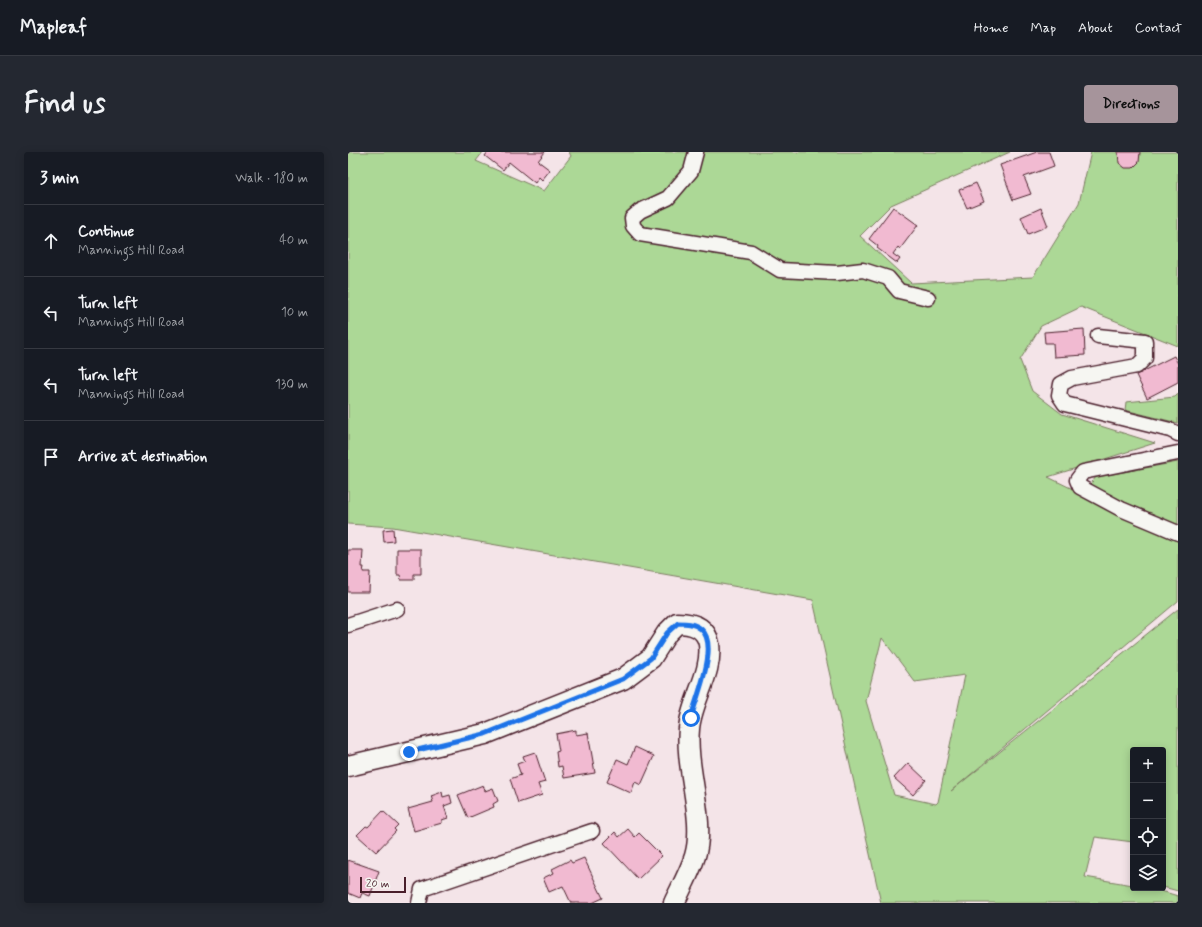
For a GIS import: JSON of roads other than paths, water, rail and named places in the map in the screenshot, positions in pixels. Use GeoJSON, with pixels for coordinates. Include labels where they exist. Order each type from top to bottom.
{"type":"FeatureCollection","features":[{"type":"Feature","properties":{"kind":"main road"},"geometry":{"type":"LineString","coordinates":[[348,766],[485,734],[623,679],[651,658],[667,633],[678,623],[691,623],[702,629],[708,644],[707,667],[689,728],[688,751],[698,827],[695,855],[674,903]]}},
{"type":"Feature","properties":{"kind":"street"},"geometry":{"type":"LineString","coordinates":[[696,152],[691,171],[668,198],[640,211],[632,218],[633,226],[640,234],[751,252],[780,270],[837,273],[863,270],[888,278],[899,291],[928,298]]}},
{"type":"Feature","properties":{"kind":"street"},"geometry":{"type":"LineString","coordinates":[[1098,336],[1145,341],[1145,358],[1136,366],[1072,378],[1061,384],[1059,395],[1065,404],[1170,430],[1178,434]]}},
{"type":"Feature","properties":{"kind":"street"},"geometry":{"type":"LineString","coordinates":[[1178,453],[1083,472],[1077,480],[1080,487],[1122,509],[1178,533]]}},
{"type":"Feature","properties":{"kind":"street"},"geometry":{"type":"LineString","coordinates":[[348,625],[397,609]]}},
{"type":"Feature","properties":{"kind":"street"},"geometry":{"type":"LineString","coordinates":[[419,903],[422,889],[592,831]]}}]}
